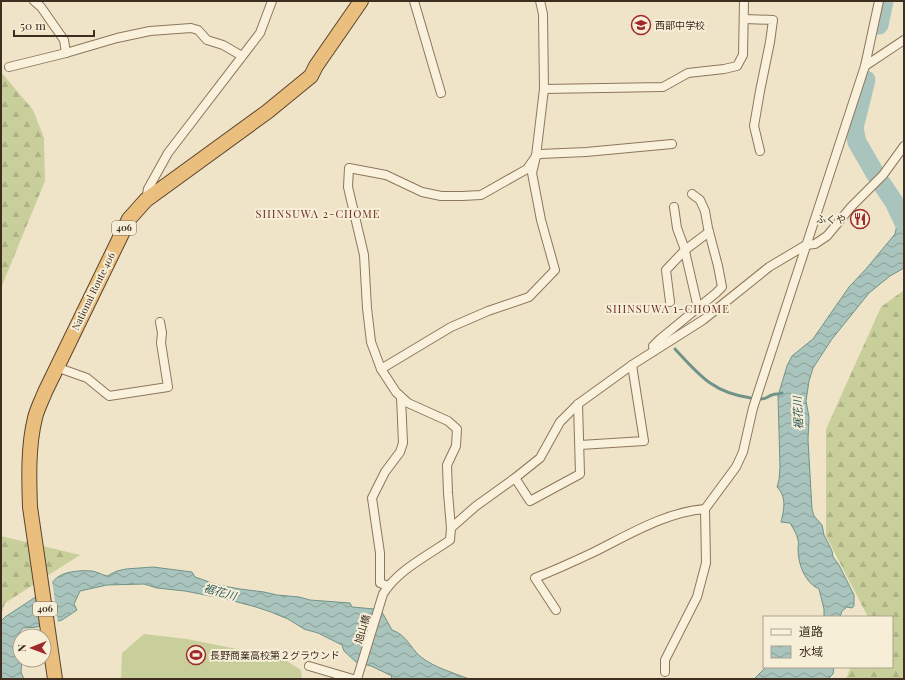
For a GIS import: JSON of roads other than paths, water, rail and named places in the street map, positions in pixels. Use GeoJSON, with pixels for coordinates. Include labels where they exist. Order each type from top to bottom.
{"type":"FeatureCollection","features":[{"type":"Feature","properties":{"kind":"highway","name":"National Route 406"},"geometry":{"type":"LineString","coordinates":[[56,679],[30,507],[29,478],[31,445],[35,418],[56,367],[129,219],[146,200],[267,112],[311,76],[316,66],[361,1]]}},
{"type":"Feature","properties":{"kind":"street"},"geometry":{"type":"LineString","coordinates":[[34,1],[41,7],[64,40],[66,53]]}},
{"type":"Feature","properties":{"kind":"street"},"geometry":{"type":"LineString","coordinates":[[414,1],[441,93]]}},
{"type":"Feature","properties":{"kind":"street"},"geometry":{"type":"LineString","coordinates":[[381,369],[451,327],[488,311],[529,297],[555,270],[541,220],[532,173],[536,156],[544,90],[543,14],[540,1]]}},
{"type":"Feature","properties":{"kind":"street"},"geometry":{"type":"LineString","coordinates":[[544,90],[663,87],[688,72],[724,70],[737,66],[743,55],[744,1]]}},
{"type":"Feature","properties":{"kind":"street"},"geometry":{"type":"LineString","coordinates":[[665,672],[665,660],[697,597],[706,563],[706,508],[736,467],[743,452],[753,408],[865,66],[879,1]]}},
{"type":"Feature","properties":{"kind":"street"},"geometry":{"type":"LineString","coordinates":[[146,200],[148,189],[168,153],[260,33],[270,2]]}},
{"type":"Feature","properties":{"kind":"street"},"geometry":{"type":"LineString","coordinates":[[744,19],[773,20],[754,126],[760,151]]}},
{"type":"Feature","properties":{"kind":"street"},"geometry":{"type":"LineString","coordinates":[[9,67],[66,53],[117,38],[150,31],[191,28],[198,30],[207,40],[223,45],[242,56]]}},
{"type":"Feature","properties":{"kind":"street"},"geometry":{"type":"LineString","coordinates":[[865,66],[904,40]]}},
{"type":"Feature","properties":{"kind":"street"},"geometry":{"type":"LineString","coordinates":[[451,528],[447,465],[456,446],[457,429],[448,422],[408,403],[396,392],[381,369],[372,342],[367,308],[364,255],[348,187],[349,168],[386,175],[422,192],[441,196],[481,195],[527,169],[536,156],[540,154],[586,152],[672,144]]}},
{"type":"Feature","properties":{"kind":"street"},"geometry":{"type":"LineString","coordinates":[[451,528],[476,506],[540,458],[560,422],[578,404],[611,376],[654,352],[704,320],[769,267],[806,245],[815,244],[827,236],[851,207],[883,175],[904,146]]}},
{"type":"Feature","properties":{"kind":"street"},"geometry":{"type":"LineString","coordinates":[[654,352],[654,346],[660,338],[698,308],[722,286],[709,232],[706,211],[700,200],[692,194]]}},
{"type":"Feature","properties":{"kind":"street"},"geometry":{"type":"LineString","coordinates":[[674,207],[677,228],[685,250],[698,308]]}},
{"type":"Feature","properties":{"kind":"street"},"geometry":{"type":"LineString","coordinates":[[670,302],[666,270],[685,250],[709,232]]}},
{"type":"Feature","properties":{"kind":"street"},"geometry":{"type":"LineString","coordinates":[[56,367],[87,378],[109,396],[168,387],[161,343],[162,333],[160,322]]}},
{"type":"Feature","properties":{"kind":"street"},"geometry":{"type":"LineString","coordinates":[[580,445],[644,441],[632,365]]}},
{"type":"Feature","properties":{"kind":"street"},"geometry":{"type":"LineString","coordinates":[[388,586],[380,583],[380,552],[372,498],[385,472],[400,452],[403,443],[401,397]]}},
{"type":"Feature","properties":{"kind":"street"},"geometry":{"type":"LineString","coordinates":[[515,478],[530,501],[580,474],[578,404]]}},
{"type":"Feature","properties":{"kind":"street"},"geometry":{"type":"LineString","coordinates":[[556,610],[535,578],[585,557],[671,515],[706,508]]}},
{"type":"Feature","properties":{"kind":"street","name":"旭山橋"},"geometry":{"type":"LineString","coordinates":[[357,679],[383,594],[388,586],[404,571],[450,540],[451,528]]}},
{"type":"Feature","properties":{"kind":"street"},"geometry":{"type":"LineString","coordinates":[[309,666],[352,679]]}},
{"type":"Feature","properties":{"kind":"water","name":"裾花川"},"geometry":{"type":"Polygon","coordinates":[[[904,205],[904,268],[890,276],[869,293],[832,339],[813,368],[809,381],[806,401],[809,417],[808,440],[812,509],[814,516],[822,525],[824,535],[832,551],[833,557],[839,565],[854,595],[854,606],[852,608],[847,607],[842,611],[840,616],[824,616],[824,609],[819,589],[806,578],[801,567],[798,555],[798,541],[796,533],[790,523],[781,522],[784,503],[782,495],[777,487],[780,467],[778,396],[787,366],[792,356],[813,339],[849,287],[895,234],[897,225],[896,215],[904,205]]]}},
{"type":"Feature","properties":{"kind":"water","name":"裾花川"},"geometry":{"type":"Polygon","coordinates":[[[153,567],[192,572],[195,577],[218,585],[310,600],[350,603],[352,607],[374,609],[382,612],[392,630],[405,638],[414,650],[426,661],[469,679],[391,679],[392,676],[371,666],[356,662],[344,651],[342,645],[318,633],[304,629],[288,619],[271,612],[226,599],[185,591],[157,588],[144,584],[107,585],[80,591],[74,604],[77,610],[62,620],[37,627],[12,628],[12,668],[21,668],[21,672],[24,679],[1,679],[1,621],[5,617],[51,587],[53,582],[62,575],[75,571],[92,571],[107,576],[117,571],[153,567]]]}},
{"type":"Feature","properties":{"kind":"water"},"geometry":{"type":"Polygon","coordinates":[[[765,668],[834,668],[833,674],[828,679],[754,679],[765,668]]]}},
{"type":"Feature","properties":{"kind":"waterway"},"geometry":{"type":"LineString","coordinates":[[879,25],[884,1]]}},
{"type":"Feature","properties":{"kind":"waterway"},"geometry":{"type":"LineString","coordinates":[[866,80],[854,128],[857,142],[876,175]]}},
{"type":"Feature","properties":{"kind":"waterway"},"geometry":{"type":"LineString","coordinates":[[882,184],[894,202],[904,223]]}},
{"type":"Feature","properties":{"kind":"waterway"},"geometry":{"type":"LineString","coordinates":[[675,349],[700,375],[717,387],[738,396],[751,398]]}},
{"type":"Feature","properties":{"kind":"waterway"},"geometry":{"type":"LineString","coordinates":[[760,399],[773,394],[782,393]]}},
{"type":"Feature","properties":{"kind":"place","name":"西部中学校"},"geometry":{"type":"Point","coordinates":[641,25]}},
{"type":"Feature","properties":{"kind":"place","name":"ふくや"},"geometry":{"type":"Point","coordinates":[860,219]}},
{"type":"Feature","properties":{"kind":"place","name":"長野商業高校第２グラウンド"},"geometry":{"type":"Point","coordinates":[196,655]}},
{"type":"Feature","properties":{"kind":"district","name":"SHINSUWA 2-CHOME"},"geometry":{"type":"Point","coordinates":[318,214]}},
{"type":"Feature","properties":{"kind":"district","name":"SHINSUWA 1-CHOME"},"geometry":{"type":"Point","coordinates":[668,309]}}]}
